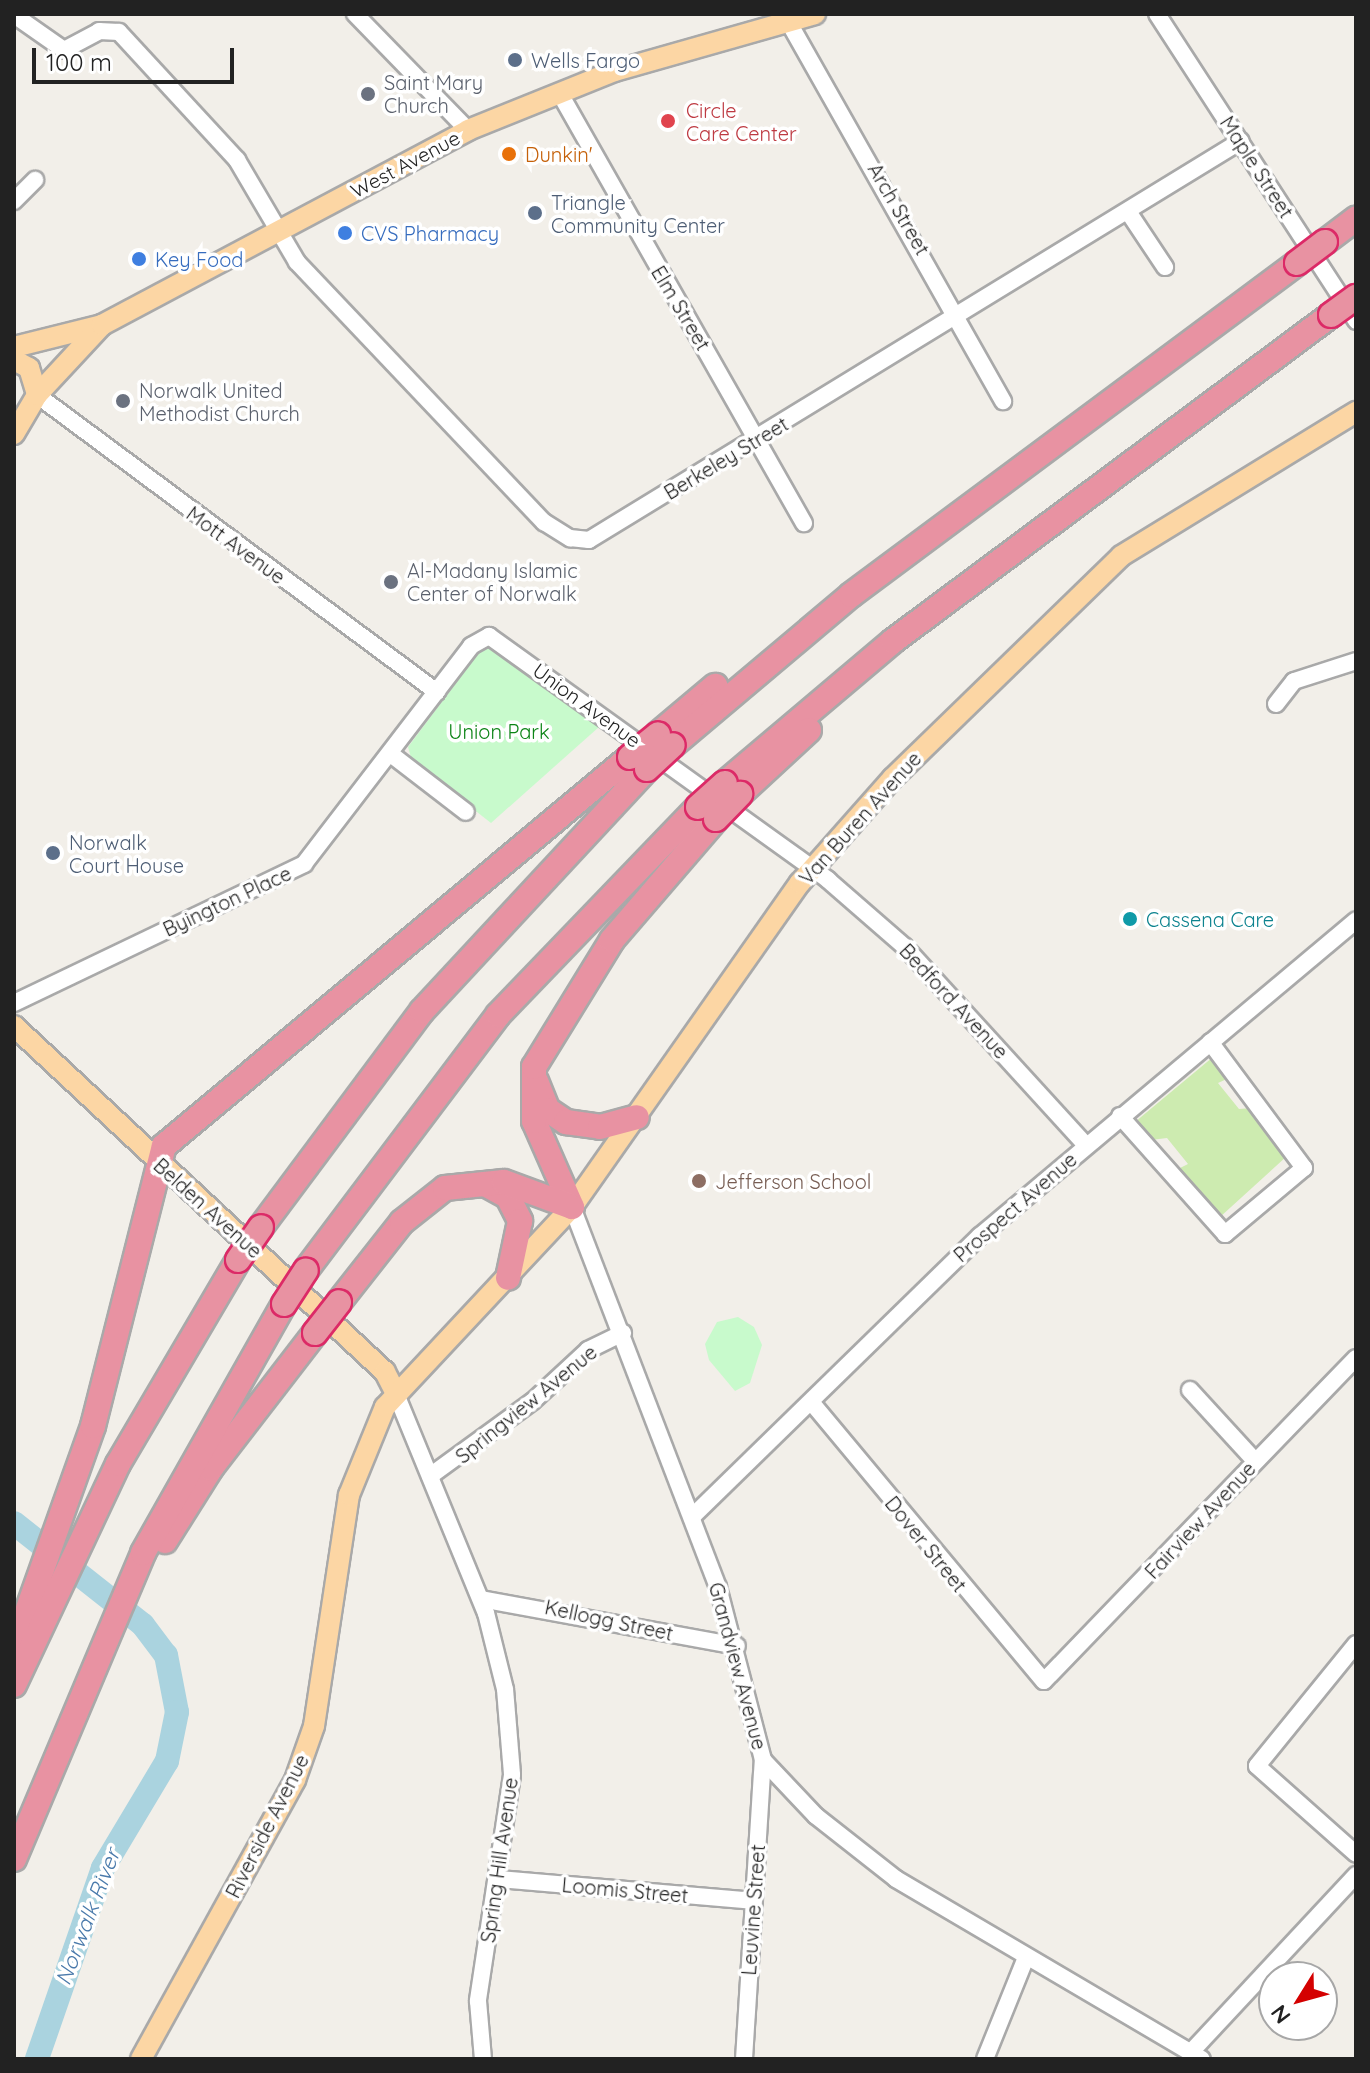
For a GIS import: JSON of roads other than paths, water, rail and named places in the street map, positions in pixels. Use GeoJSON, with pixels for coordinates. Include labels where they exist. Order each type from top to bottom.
{"type":"FeatureCollection","features":[{"type":"Feature","properties":{"kind":"highway"},"geometry":{"type":"LineString","coordinates":[[14,1685],[24,1637],[75,1484],[157,1162],[173,1135],[666,739],[929,535],[1356,219]]}},
{"type":"Feature","properties":{"kind":"highway"},"geometry":{"type":"LineString","coordinates":[[14,1859],[83,1681],[284,1304],[306,1270],[498,1015],[733,789],[974,581],[1356,297]]}},
{"type":"Feature","properties":{"kind":"highway"},"geometry":{"type":"LineString","coordinates":[[24,1637],[238,1260],[261,1227],[422,1011],[638,763]]}},
{"type":"Feature","properties":{"kind":"highway"},"geometry":{"type":"LineString","coordinates":[[572,1207],[534,1121],[534,1067],[612,940],[707,813]]}},
{"type":"Feature","properties":{"kind":"highway"},"geometry":{"type":"LineString","coordinates":[[534,1067],[543,1102],[566,1122],[600,1127],[637,1117]]}},
{"type":"Feature","properties":{"kind":"highway"},"geometry":{"type":"LineString","coordinates":[[148,1558],[211,1468],[418,1205],[475,1181],[514,1183],[572,1207]]}},
{"type":"Feature","properties":{"kind":"highway"},"geometry":{"type":"LineString","coordinates":[[475,1181],[501,1191],[517,1212],[521,1239],[508,1278]]}},
{"type":"Feature","properties":{"kind":"main road","name":"West Avenue"},"geometry":{"type":"LineString","coordinates":[[37,395],[102,325],[468,130],[559,92],[815,14]]}},
{"type":"Feature","properties":{"kind":"main road"},"geometry":{"type":"LineString","coordinates":[[14,347],[102,325]]}},
{"type":"Feature","properties":{"kind":"main road"},"geometry":{"type":"LineString","coordinates":[[14,360],[29,368],[37,395],[14,434]]}},
{"type":"Feature","properties":{"kind":"main road"},"geometry":{"type":"LineString","coordinates":[[14,399],[37,395]]}},
{"type":"Feature","properties":{"kind":"main road","name":"Van Buren Avenue"},"geometry":{"type":"LineString","coordinates":[[396,1394],[572,1207],[812,867],[1121,556],[1356,412]]}},
{"type":"Feature","properties":{"kind":"main road","name":"Belden Avenue"},"geometry":{"type":"LineString","coordinates":[[14,1026],[385,1372],[396,1394]]}},
{"type":"Feature","properties":{"kind":"main road","name":"Riverside Avenue"},"geometry":{"type":"LineString","coordinates":[[141,2059],[295,1780],[314,1726],[349,1495],[396,1394]]}},
{"type":"Feature","properties":{"kind":"street"},"geometry":{"type":"LineString","coordinates":[[355,14],[468,130]]}},
{"type":"Feature","properties":{"kind":"street","name":"Maple Street"},"geometry":{"type":"LineString","coordinates":[[1157,14],[1356,321]]}},
{"type":"Feature","properties":{"kind":"street","name":"Berkeley Street"},"geometry":{"type":"LineString","coordinates":[[14,15],[64,50],[99,31],[119,32],[237,160],[277,232],[544,522],[570,538],[589,540],[962,317],[1241,141]]}},
{"type":"Feature","properties":{"kind":"street","name":"Arch Street"},"geometry":{"type":"LineString","coordinates":[[788,21],[962,317],[1003,401]]}},
{"type":"Feature","properties":{"kind":"street","name":"Elm Street"},"geometry":{"type":"LineString","coordinates":[[559,92],[804,523]]}},
{"type":"Feature","properties":{"kind":"street"},"geometry":{"type":"LineString","coordinates":[[14,201],[35,180]]}},
{"type":"Feature","properties":{"kind":"street"},"geometry":{"type":"LineString","coordinates":[[1129,213],[1165,267]]}},
{"type":"Feature","properties":{"kind":"street","name":"Mott Avenue"},"geometry":{"type":"LineString","coordinates":[[37,395],[437,692]]}},
{"type":"Feature","properties":{"kind":"street","name":"Byington Place"},"geometry":{"type":"LineString","coordinates":[[14,1003],[304,864],[392,755],[475,642],[489,636]]}},
{"type":"Feature","properties":{"kind":"street","name":"Union Avenue"},"geometry":{"type":"LineString","coordinates":[[489,636],[812,867]]}},
{"type":"Feature","properties":{"kind":"street"},"geometry":{"type":"LineString","coordinates":[[1276,704],[1294,681],[1356,661]]}},
{"type":"Feature","properties":{"kind":"street"},"geometry":{"type":"LineString","coordinates":[[392,755],[466,812]]}},
{"type":"Feature","properties":{"kind":"street","name":"Bedford Avenue"},"geometry":{"type":"LineString","coordinates":[[812,867],[905,947],[1086,1145]]}},
{"type":"Feature","properties":{"kind":"street","name":"Prospect Avenue"},"geometry":{"type":"LineString","coordinates":[[693,1516],[953,1262],[1120,1116],[1356,920]]}},
{"type":"Feature","properties":{"kind":"street"},"geometry":{"type":"LineString","coordinates":[[1120,1116],[1225,1234],[1304,1168],[1210,1042]]}},
{"type":"Feature","properties":{"kind":"street","name":"Grandview Avenue"},"geometry":{"type":"LineString","coordinates":[[572,1207],[693,1516],[737,1646],[763,1760],[849,1845],[1025,1960],[1197,2055]]}},
{"type":"Feature","properties":{"kind":"street","name":"Springview Avenue"},"geometry":{"type":"LineString","coordinates":[[430,1476],[533,1401],[588,1350],[623,1333]]}},
{"type":"Feature","properties":{"kind":"street","name":"Fairview Avenue"},"geometry":{"type":"LineString","coordinates":[[1044,1681],[1356,1358]]}},
{"type":"Feature","properties":{"kind":"street"},"geometry":{"type":"LineString","coordinates":[[1190,1390],[1255,1461]]}},
{"type":"Feature","properties":{"kind":"street","name":"Spring Hill Avenue"},"geometry":{"type":"LineString","coordinates":[[396,1394],[481,1599],[505,1689],[512,1775],[478,2001],[483,2059]]}},
{"type":"Feature","properties":{"kind":"street","name":"Dover Street"},"geometry":{"type":"LineString","coordinates":[[812,1403],[1044,1681]]}},
{"type":"Feature","properties":{"kind":"street","name":"Kellogg Street"},"geometry":{"type":"LineString","coordinates":[[481,1599],[737,1646]]}},
{"type":"Feature","properties":{"kind":"street"},"geometry":{"type":"LineString","coordinates":[[1356,1644],[1257,1766],[1356,1854]]}},
{"type":"Feature","properties":{"kind":"street","name":"Leuvine Street"},"geometry":{"type":"LineString","coordinates":[[744,2059],[763,1760]]}},
{"type":"Feature","properties":{"kind":"street"},"geometry":{"type":"LineString","coordinates":[[1197,2055],[1356,1875]]}},
{"type":"Feature","properties":{"kind":"street","name":"Loomis Street"},"geometry":{"type":"LineString","coordinates":[[498,1879],[753,1901]]}},
{"type":"Feature","properties":{"kind":"street"},"geometry":{"type":"LineString","coordinates":[[985,2059],[1025,1960]]}},
{"type":"Feature","properties":{"kind":"waterway","name":"Norwalk River"},"geometry":{"type":"LineString","coordinates":[[14,1523],[143,1625],[166,1655],[177,1712],[167,1761],[103,1868],[37,2059]]}},
{"type":"Feature","properties":{"kind":"place","name":"Wells Fargo"},"geometry":{"type":"Point","coordinates":[515,60]}},
{"type":"Feature","properties":{"kind":"place","name":"Saint Mary Church"},"geometry":{"type":"Point","coordinates":[368,94]}},
{"type":"Feature","properties":{"kind":"place","name":"Circle Care Center"},"geometry":{"type":"Point","coordinates":[668,121]}},
{"type":"Feature","properties":{"kind":"place","name":"Dunkin'"},"geometry":{"type":"Point","coordinates":[509,154]}},
{"type":"Feature","properties":{"kind":"place","name":"Triangle Community Center"},"geometry":{"type":"Point","coordinates":[535,213]}},
{"type":"Feature","properties":{"kind":"place","name":"CVS Pharmacy"},"geometry":{"type":"Point","coordinates":[345,233]}},
{"type":"Feature","properties":{"kind":"place","name":"Key Food"},"geometry":{"type":"Point","coordinates":[139,259]}},
{"type":"Feature","properties":{"kind":"place","name":"Norwalk United Methodist Church"},"geometry":{"type":"Point","coordinates":[123,401]}},
{"type":"Feature","properties":{"kind":"place","name":"Al-Madany Islamic Center of Norwalk"},"geometry":{"type":"Point","coordinates":[391,582]}},
{"type":"Feature","properties":{"kind":"place","name":"Norwalk Court House"},"geometry":{"type":"Point","coordinates":[53,853]}},
{"type":"Feature","properties":{"kind":"place","name":"Cassena Care"},"geometry":{"type":"Point","coordinates":[1130,919]}},
{"type":"Feature","properties":{"kind":"place","name":"Jefferson School"},"geometry":{"type":"Point","coordinates":[699,1181]}},
{"type":"Feature","properties":{"kind":"park label","name":"Union Park"},"geometry":{"type":"Point","coordinates":[499,731]}}]}
